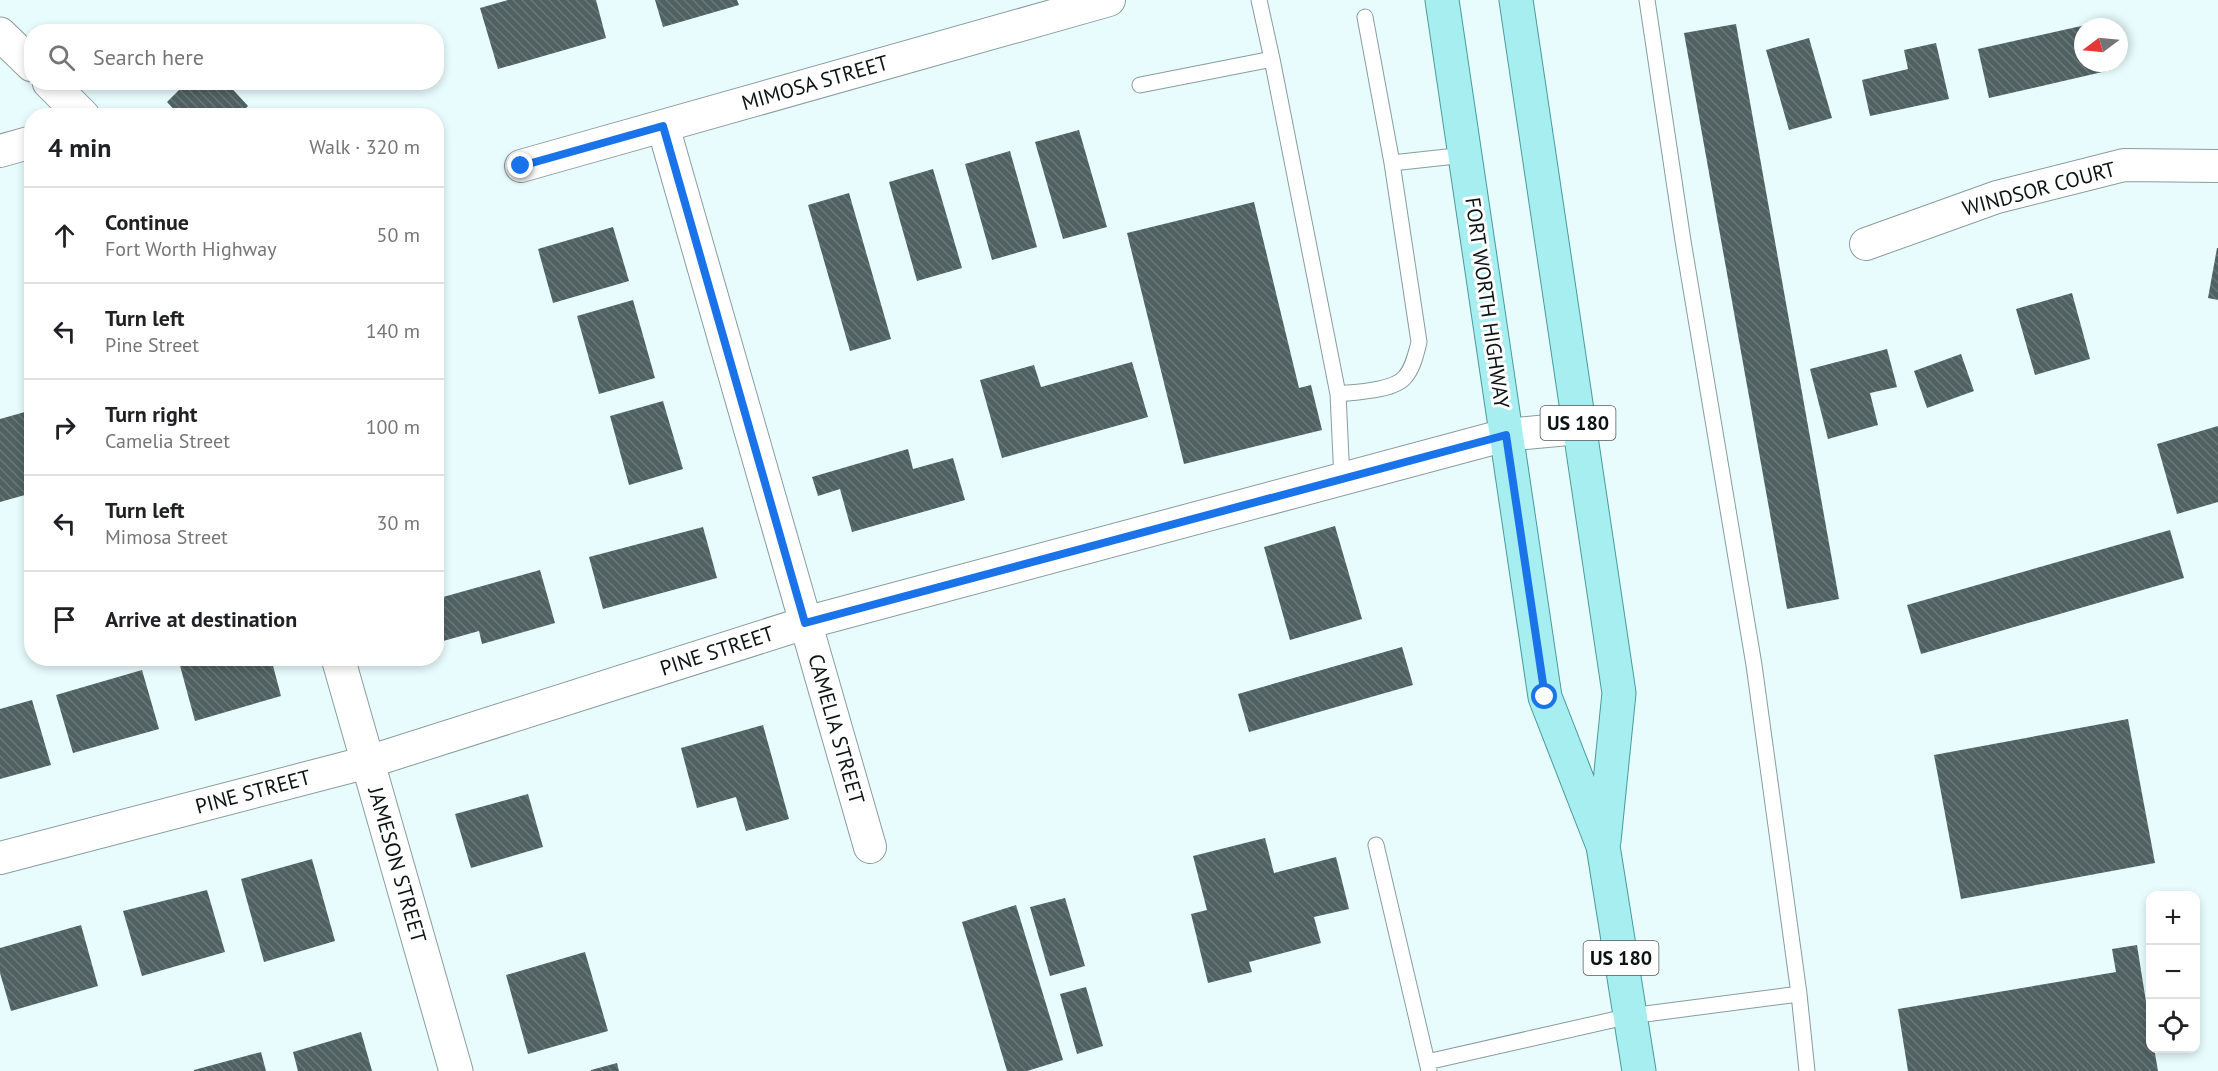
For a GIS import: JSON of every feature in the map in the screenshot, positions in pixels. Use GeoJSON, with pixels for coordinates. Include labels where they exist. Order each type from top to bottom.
{"type":"FeatureCollection","features":[{"type":"Feature","properties":{"kind":"main road","name":"FORT WORTH HIGHWAY"},"geometry":{"type":"LineString","coordinates":[[1442,0],[1545,697],[1604,846],[1639,1071]]}},
{"type":"Feature","properties":{"kind":"main road","name":"FORT WORTH HIGHWAY"},"geometry":{"type":"LineString","coordinates":[[1516,0],[1619,693],[1604,846]]}},
{"type":"Feature","properties":{"kind":"street","name":"MIMOSA STREET"},"geometry":{"type":"LineString","coordinates":[[521,166],[1110,0]]}},
{"type":"Feature","properties":{"kind":"street"},"geometry":{"type":"LineString","coordinates":[[0,34],[24,57]]}},
{"type":"Feature","properties":{"kind":"street"},"geometry":{"type":"LineString","coordinates":[[57,90],[75,108]]}},
{"type":"Feature","properties":{"kind":"street","name":"CAMELIA STREET"},"geometry":{"type":"LineString","coordinates":[[663,126],[870,847]]}},
{"type":"Feature","properties":{"kind":"street"},"geometry":{"type":"LineString","coordinates":[[0,151],[24,144]]}},
{"type":"Feature","properties":{"kind":"street","name":"WINDSOR COURT"},"geometry":{"type":"LineString","coordinates":[[1866,244],[1997,197],[2124,165],[2218,166]]}},
{"type":"Feature","properties":{"kind":"street","name":"PINE STREET"},"geometry":{"type":"LineString","coordinates":[[0,858],[368,762],[805,623],[1506,435],[1579,428]]}},
{"type":"Feature","properties":{"kind":"street","name":"JAMESON STREET"},"geometry":{"type":"LineString","coordinates":[[340,666],[456,1071]]}},
{"type":"Feature","properties":{"kind":"lane"},"geometry":{"type":"LineString","coordinates":[[1259,0],[1338,394],[1342,480]]}},
{"type":"Feature","properties":{"kind":"lane"},"geometry":{"type":"LineString","coordinates":[[1647,0],[1683,241],[1754,665],[1799,994],[1807,1071]]}},
{"type":"Feature","properties":{"kind":"lane"},"geometry":{"type":"LineString","coordinates":[[1338,394],[1382,389],[1404,379],[1414,360],[1419,342],[1392,163],[1365,17]]}},
{"type":"Feature","properties":{"kind":"lane"},"geometry":{"type":"LineString","coordinates":[[1140,86],[1272,58]]}},
{"type":"Feature","properties":{"kind":"lane"},"geometry":{"type":"LineString","coordinates":[[1392,163],[1465,155]]}},
{"type":"Feature","properties":{"kind":"lane"},"geometry":{"type":"LineString","coordinates":[[1376,845],[1428,1067],[1630,1016],[1799,994]]}},
{"type":"Feature","properties":{"kind":"building"},"geometry":{"type":"Polygon","coordinates":[[[508,0],[596,0],[606,38],[498,69],[480,8],[508,0]]]}},
{"type":"Feature","properties":{"kind":"building"},"geometry":{"type":"Polygon","coordinates":[[[655,0],[737,0],[739,5],[663,27],[655,0]]]}},
{"type":"Feature","properties":{"kind":"building"},"geometry":{"type":"Polygon","coordinates":[[[1736,24],[1839,599],[1787,609],[1684,33],[1736,24]]]}},
{"type":"Feature","properties":{"kind":"building"},"geometry":{"type":"Polygon","coordinates":[[[2074,28],[2074,72],[2102,72],[1989,98],[1978,49],[2074,28]]]}},
{"type":"Feature","properties":{"kind":"building"},"geometry":{"type":"Polygon","coordinates":[[[1809,38],[1832,118],[1789,130],[1766,50],[1809,38]]]}},
{"type":"Feature","properties":{"kind":"building"},"geometry":{"type":"Polygon","coordinates":[[[1936,43],[1949,99],[1870,116],[1862,80],[1908,69],[1904,50],[1936,43]]]}},
{"type":"Feature","properties":{"kind":"building"},"geometry":{"type":"Polygon","coordinates":[[[179,90],[233,90],[248,106],[246,108],[173,108],[167,102],[179,90]]]}},
{"type":"Feature","properties":{"kind":"building"},"geometry":{"type":"Polygon","coordinates":[[[1079,130],[1107,227],[1063,239],[1035,142],[1079,130]]]}},
{"type":"Feature","properties":{"kind":"building"},"geometry":{"type":"Polygon","coordinates":[[[1010,151],[1037,247],[992,260],[965,164],[1010,151]]]}},
{"type":"Feature","properties":{"kind":"building"},"geometry":{"type":"Polygon","coordinates":[[[933,169],[962,268],[917,281],[889,182],[933,169]]]}},
{"type":"Feature","properties":{"kind":"building"},"geometry":{"type":"Polygon","coordinates":[[[849,193],[891,339],[850,351],[808,205],[849,193]]]}},
{"type":"Feature","properties":{"kind":"building"},"geometry":{"type":"Polygon","coordinates":[[[1254,202],[1299,388],[1311,385],[1322,430],[1184,464],[1127,233],[1254,202]]]}},
{"type":"Feature","properties":{"kind":"building"},"geometry":{"type":"Polygon","coordinates":[[[613,227],[629,281],[553,303],[538,249],[613,227]]]}},
{"type":"Feature","properties":{"kind":"building"},"geometry":{"type":"Polygon","coordinates":[[[2218,248],[2218,300],[2208,298],[2218,248]]]}},
{"type":"Feature","properties":{"kind":"building"},"geometry":{"type":"Polygon","coordinates":[[[2072,293],[2090,359],[2035,375],[2016,309],[2072,293]]]}},
{"type":"Feature","properties":{"kind":"building"},"geometry":{"type":"Polygon","coordinates":[[[633,300],[655,378],[599,394],[577,316],[633,300]]]}},
{"type":"Feature","properties":{"kind":"building"},"geometry":{"type":"Polygon","coordinates":[[[1887,349],[1897,387],[1870,393],[1878,425],[1828,439],[1810,369],[1887,349]]]}},
{"type":"Feature","properties":{"kind":"building"},"geometry":{"type":"Polygon","coordinates":[[[1961,354],[1974,391],[1927,408],[1914,371],[1961,354]]]}},
{"type":"Feature","properties":{"kind":"building"},"geometry":{"type":"Polygon","coordinates":[[[1132,362],[1148,417],[1002,458],[980,380],[1034,365],[1041,387],[1132,362]]]}},
{"type":"Feature","properties":{"kind":"building"},"geometry":{"type":"Polygon","coordinates":[[[663,401],[683,469],[629,485],[610,416],[663,401]]]}},
{"type":"Feature","properties":{"kind":"building"},"geometry":{"type":"Polygon","coordinates":[[[24,412],[24,495],[0,502],[0,419],[24,412]]]}},
{"type":"Feature","properties":{"kind":"building"},"geometry":{"type":"Polygon","coordinates":[[[2218,426],[2218,502],[2177,514],[2157,444],[2218,426]]]}},
{"type":"Feature","properties":{"kind":"building"},"geometry":{"type":"Polygon","coordinates":[[[908,449],[913,469],[953,458],[965,500],[852,532],[840,489],[818,496],[812,477],[908,449]]]}},
{"type":"Feature","properties":{"kind":"building"},"geometry":{"type":"Polygon","coordinates":[[[1335,526],[1362,619],[1290,640],[1264,547],[1335,526]]]}},
{"type":"Feature","properties":{"kind":"building"},"geometry":{"type":"Polygon","coordinates":[[[703,527],[717,578],[603,609],[589,557],[703,527]]]}},
{"type":"Feature","properties":{"kind":"building"},"geometry":{"type":"Polygon","coordinates":[[[2170,530],[2184,578],[1921,654],[1907,605],[2170,530]]]}},
{"type":"Feature","properties":{"kind":"building"},"geometry":{"type":"Polygon","coordinates":[[[540,570],[555,623],[482,644],[479,631],[444,641],[444,597],[540,570]]]}},
{"type":"Feature","properties":{"kind":"building"},"geometry":{"type":"Polygon","coordinates":[[[1402,647],[1413,685],[1249,732],[1238,694],[1402,647]]]}},
{"type":"Feature","properties":{"kind":"building"},"geometry":{"type":"Polygon","coordinates":[[[180,666],[273,666],[281,696],[195,721],[180,666]]]}},
{"type":"Feature","properties":{"kind":"building"},"geometry":{"type":"Polygon","coordinates":[[[142,670],[159,729],[73,753],[56,695],[142,670]]]}},
{"type":"Feature","properties":{"kind":"building"},"geometry":{"type":"Polygon","coordinates":[[[32,700],[51,765],[0,779],[0,709],[32,700]]]}},
{"type":"Feature","properties":{"kind":"building"},"geometry":{"type":"Polygon","coordinates":[[[2128,719],[2155,863],[1961,899],[1934,755],[2128,719]]]}},
{"type":"Feature","properties":{"kind":"building"},"geometry":{"type":"Polygon","coordinates":[[[763,725],[789,819],[746,831],[736,797],[697,808],[681,748],[763,725]]]}},
{"type":"Feature","properties":{"kind":"building"},"geometry":{"type":"Polygon","coordinates":[[[528,794],[543,847],[471,868],[455,814],[528,794]]]}},
{"type":"Feature","properties":{"kind":"building"},"geometry":{"type":"Polygon","coordinates":[[[1265,838],[1274,873],[1336,857],[1349,909],[1314,917],[1321,943],[1249,962],[1252,972],[1208,983],[1191,914],[1207,910],[1193,856],[1265,838]]]}},
{"type":"Feature","properties":{"kind":"building"},"geometry":{"type":"Polygon","coordinates":[[[312,859],[335,941],[264,962],[241,879],[312,859]]]}},
{"type":"Feature","properties":{"kind":"building"},"geometry":{"type":"Polygon","coordinates":[[[207,890],[225,952],[142,976],[123,911],[207,890]]]}},
{"type":"Feature","properties":{"kind":"building"},"geometry":{"type":"Polygon","coordinates":[[[1065,898],[1085,966],[1050,976],[1030,907],[1065,898]]]}},
{"type":"Feature","properties":{"kind":"building"},"geometry":{"type":"Polygon","coordinates":[[[1016,905],[1063,1060],[1027,1071],[1007,1071],[962,922],[1016,905]]]}},
{"type":"Feature","properties":{"kind":"building"},"geometry":{"type":"Polygon","coordinates":[[[81,925],[98,986],[11,1011],[0,973],[0,948],[81,925]]]}},
{"type":"Feature","properties":{"kind":"building"},"geometry":{"type":"Polygon","coordinates":[[[2137,945],[2146,1002],[2146,1053],[2155,1053],[2158,1071],[1908,1071],[1898,1009],[2116,972],[2112,949],[2137,945]]]}},
{"type":"Feature","properties":{"kind":"building"},"geometry":{"type":"Polygon","coordinates":[[[585,952],[608,1031],[528,1054],[506,975],[585,952]]]}},
{"type":"Feature","properties":{"kind":"building"},"geometry":{"type":"Polygon","coordinates":[[[1086,987],[1103,1046],[1077,1054],[1060,994],[1086,987]]]}},
{"type":"Feature","properties":{"kind":"building"},"geometry":{"type":"Polygon","coordinates":[[[361,1032],[372,1071],[298,1071],[293,1052],[361,1032]]]}},
{"type":"Feature","properties":{"kind":"building"},"geometry":{"type":"Polygon","coordinates":[[[261,1052],[266,1071],[194,1071],[194,1070],[261,1052]]]}},
{"type":"Feature","properties":{"kind":"building"},"geometry":{"type":"Polygon","coordinates":[[[617,1063],[619,1071],[591,1071],[591,1070],[617,1063]]]}},
{"type":"Feature","properties":{"kind":"route"},"geometry":{"type":"LineString","coordinates":[[521,166],[663,126],[805,623],[1506,435],[1545,697]]}}]}
